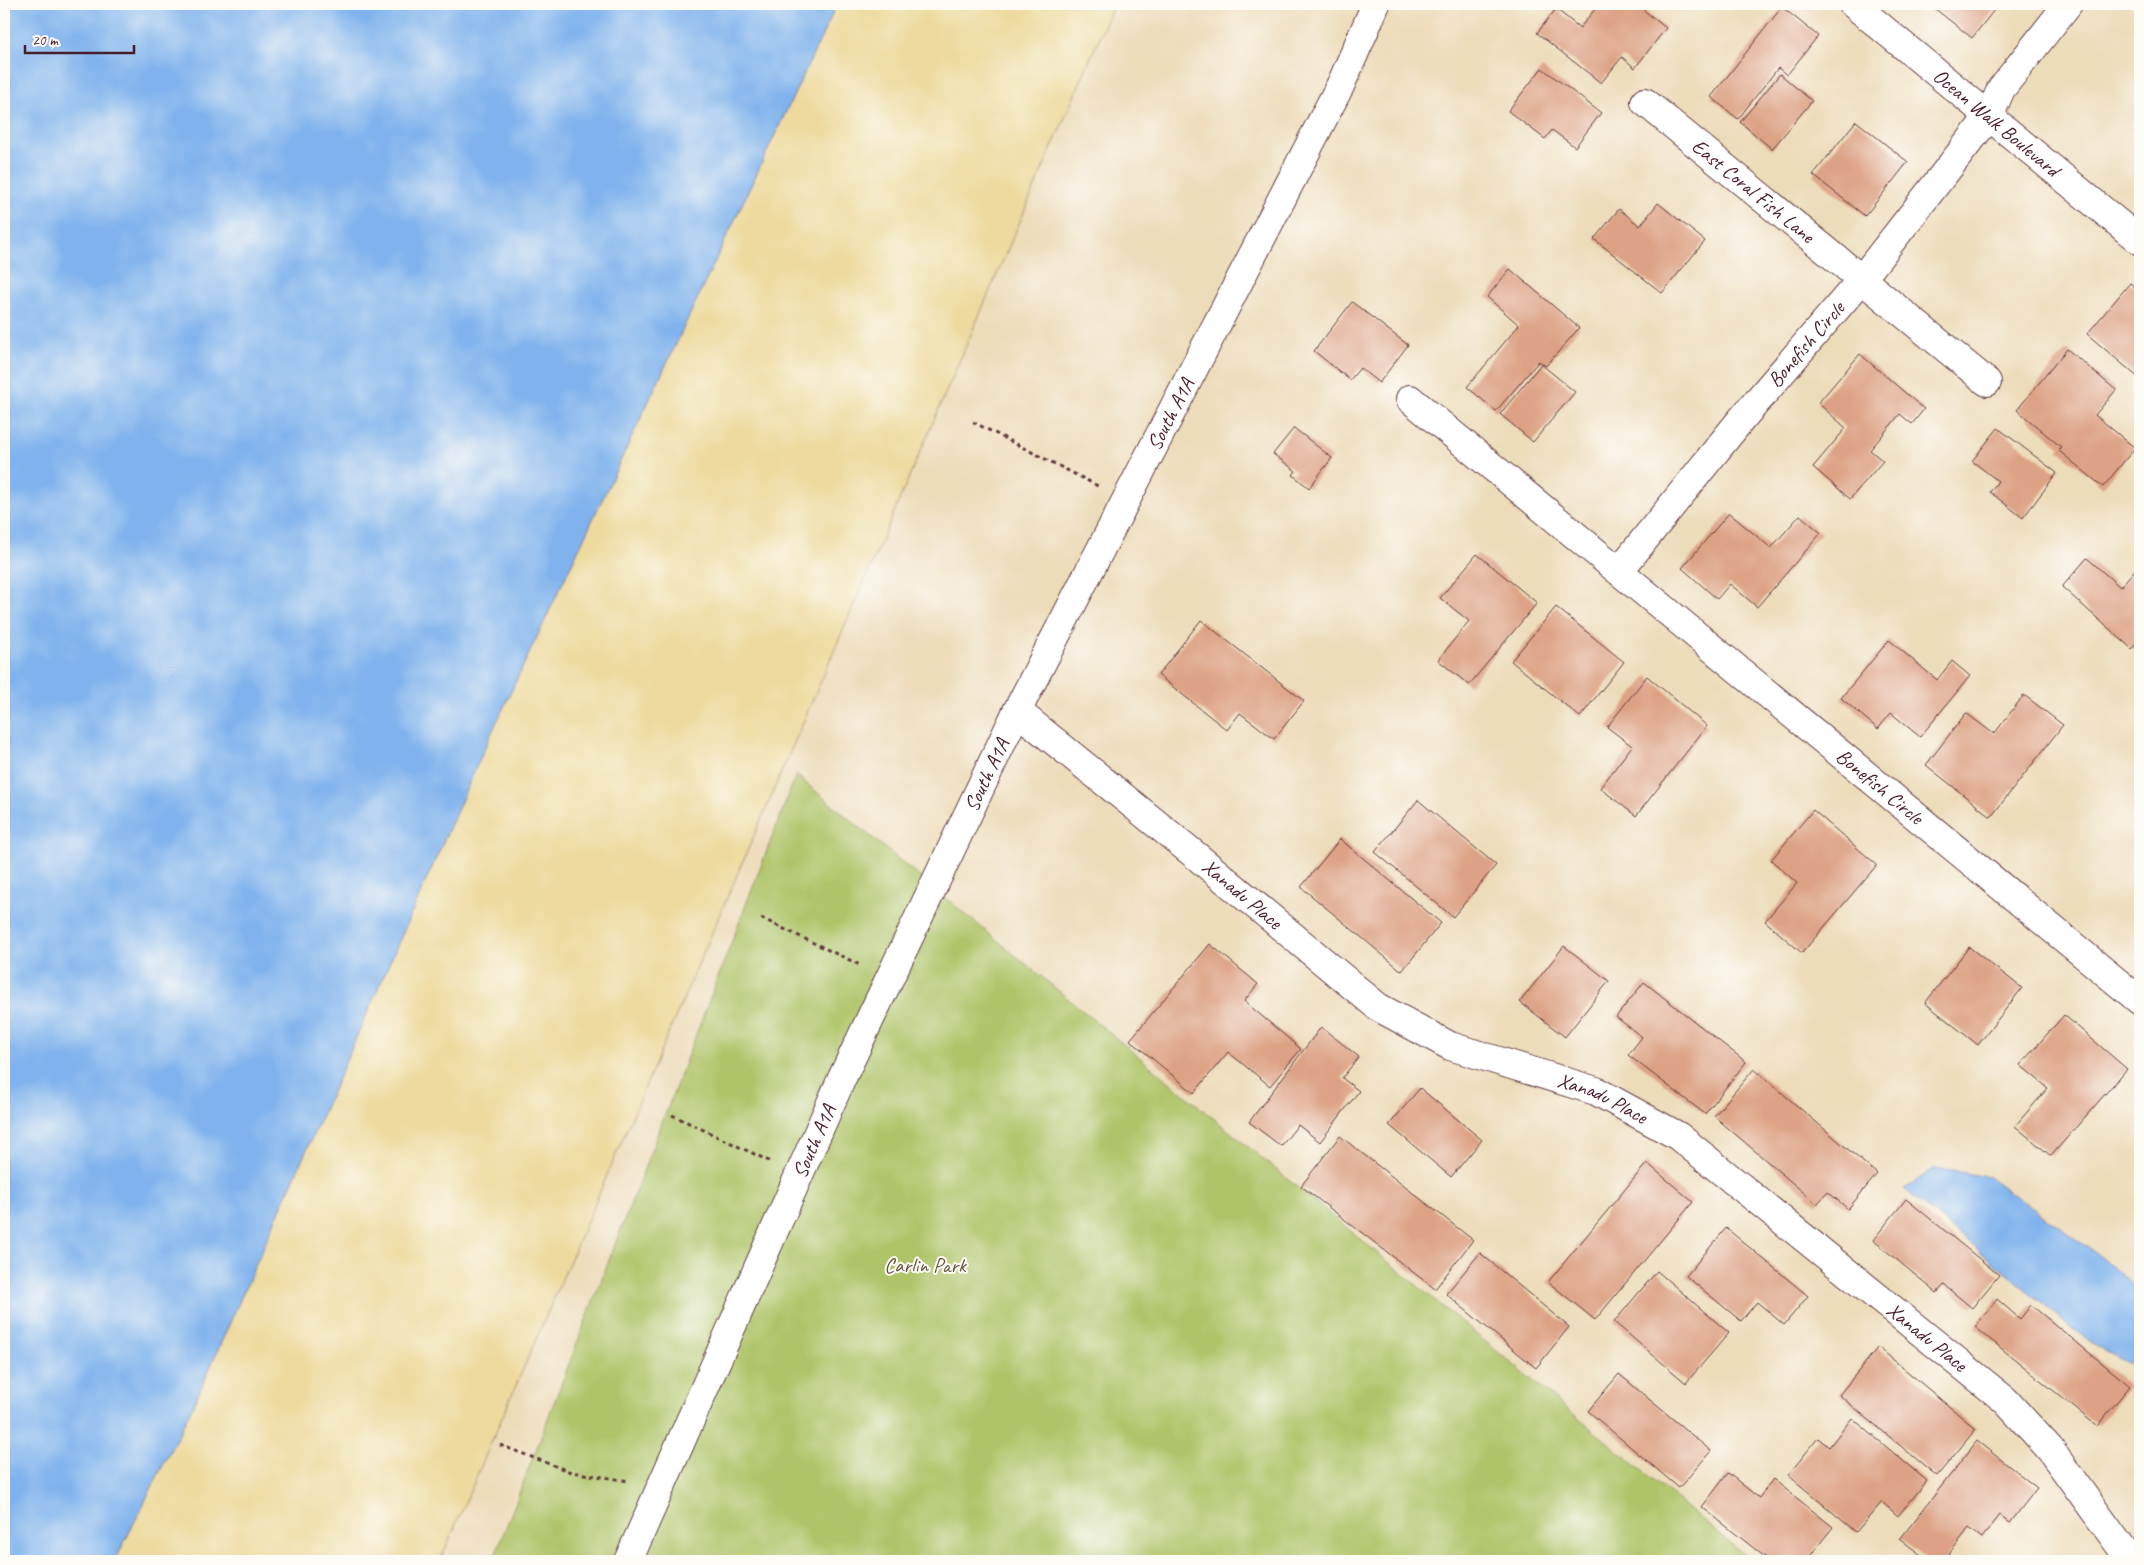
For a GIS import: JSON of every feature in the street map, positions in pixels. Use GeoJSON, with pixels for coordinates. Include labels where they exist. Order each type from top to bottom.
{"type":"FeatureCollection","features":[{"type":"Feature","properties":{"kind":"street","name":"South A1A"},"geometry":{"type":"LineString","coordinates":[[628,1561],[799,1175],[1017,711],[1341,84],[1376,4]]}},
{"type":"Feature","properties":{"kind":"street","name":"Ocean Walk Boulevard"},"geometry":{"type":"LineString","coordinates":[[1853,4],[1990,115],[2140,241]]}},
{"type":"Feature","properties":{"kind":"street","name":"Bonefish Circle"},"geometry":{"type":"LineString","coordinates":[[1619,571],[1740,421],[1861,280],[1990,115],[2001,89],[2068,4]]}},
{"type":"Feature","properties":{"kind":"street","name":"East Coral Fish Lane"},"geometry":{"type":"LineString","coordinates":[[1645,102],[1987,382]]}},
{"type":"Feature","properties":{"kind":"street","name":"Bonefish Circle"},"geometry":{"type":"LineString","coordinates":[[1410,399],[2140,1001]]}},
{"type":"Feature","properties":{"kind":"street","name":"Xanadu Place"},"geometry":{"type":"LineString","coordinates":[[1017,711],[1378,1007],[1450,1046],[1596,1091],[1678,1136],[2006,1400],[2049,1448],[2131,1561]]}},
{"type":"Feature","properties":{"kind":"path"},"geometry":{"type":"LineString","coordinates":[[973,422],[1126,500]]}},
{"type":"Feature","properties":{"kind":"path"},"geometry":{"type":"LineString","coordinates":[[761,918],[890,979]]}},
{"type":"Feature","properties":{"kind":"path"},"geometry":{"type":"LineString","coordinates":[[672,1116],[799,1175]]}},
{"type":"Feature","properties":{"kind":"path"},"geometry":{"type":"LineString","coordinates":[[500,1446],[571,1472],[662,1487]]}},
{"type":"Feature","properties":{"kind":"green space","name":"Carlin Park"},"geometry":{"type":"Polygon","coordinates":[[[796,775],[1752,1561],[493,1561],[796,775]]]}},
{"type":"Feature","properties":{"kind":"sand"},"geometry":{"type":"Polygon","coordinates":[[[837,4],[1114,4],[440,1561],[115,1561],[196,1399],[491,734],[837,4]]]}},
{"type":"Feature","properties":{"kind":"water"},"geometry":{"type":"Polygon","coordinates":[[[4,4],[837,4],[491,734],[196,1399],[115,1561],[4,1561],[4,4]]]}},
{"type":"Feature","properties":{"kind":"water"},"geometry":{"type":"Polygon","coordinates":[[[1935,1168],[1989,1177],[2101,1257],[2140,1291],[2140,1369],[2092,1344],[1904,1189],[1935,1168]]]}},
{"type":"Feature","properties":{"kind":"building"},"geometry":{"type":"Polygon","coordinates":[[[1599,4],[1636,4],[1666,28],[1635,68],[1622,57],[1601,83],[1537,33],[1556,9],[1580,28],[1599,4]]]}},
{"type":"Feature","properties":{"kind":"building"},"geometry":{"type":"Polygon","coordinates":[[[1929,4],[1996,4],[1998,5],[1972,38],[1929,4]]]}},
{"type":"Feature","properties":{"kind":"building"},"geometry":{"type":"Polygon","coordinates":[[[1782,7],[1818,36],[1787,75],[1778,68],[1738,119],[1711,97],[1782,7]]]}},
{"type":"Feature","properties":{"kind":"building"},"geometry":{"type":"Polygon","coordinates":[[[1542,68],[1601,113],[1575,147],[1552,130],[1545,139],[1508,111],[1542,68]]]}},
{"type":"Feature","properties":{"kind":"building"},"geometry":{"type":"Polygon","coordinates":[[[1780,74],[1812,101],[1772,149],[1740,122],[1780,74]]]}},
{"type":"Feature","properties":{"kind":"building"},"geometry":{"type":"Polygon","coordinates":[[[1856,121],[1908,162],[1865,216],[1813,175],[1856,121]]]}},
{"type":"Feature","properties":{"kind":"building"},"geometry":{"type":"Polygon","coordinates":[[[1658,203],[1705,241],[1662,293],[1594,239],[1619,209],[1640,226],[1658,203]]]}},
{"type":"Feature","properties":{"kind":"building"},"geometry":{"type":"Polygon","coordinates":[[[1510,269],[1579,328],[1546,366],[1539,361],[1496,411],[1467,387],[1519,325],[1487,297],[1510,269]]]}},
{"type":"Feature","properties":{"kind":"building"},"geometry":{"type":"Polygon","coordinates":[[[2130,283],[2140,291],[2140,379],[2087,334],[2130,283]]]}},
{"type":"Feature","properties":{"kind":"building"},"geometry":{"type":"Polygon","coordinates":[[[1352,302],[1408,345],[1379,383],[1360,368],[1350,380],[1314,351],[1352,302]]]}},
{"type":"Feature","properties":{"kind":"building"},"geometry":{"type":"Polygon","coordinates":[[[2067,349],[2116,390],[2095,415],[2135,448],[2103,487],[2058,450],[2061,447],[2017,410],[2067,349]]]}},
{"type":"Feature","properties":{"kind":"building"},"geometry":{"type":"Polygon","coordinates":[[[1860,354],[1924,409],[1912,424],[1900,414],[1870,450],[1883,461],[1850,499],[1813,467],[1846,428],[1818,403],[1860,354]]]}},
{"type":"Feature","properties":{"kind":"building"},"geometry":{"type":"Polygon","coordinates":[[[1541,364],[1575,392],[1533,442],[1500,414],[1541,364]]]}},
{"type":"Feature","properties":{"kind":"building"},"geometry":{"type":"Polygon","coordinates":[[[1294,428],[1332,458],[1309,488],[1293,475],[1296,471],[1273,454],[1294,428]]]}},
{"type":"Feature","properties":{"kind":"building"},"geometry":{"type":"Polygon","coordinates":[[[1998,428],[2057,473],[2023,518],[1990,492],[1998,481],[1972,461],[1998,428]]]}},
{"type":"Feature","properties":{"kind":"building"},"geometry":{"type":"Polygon","coordinates":[[[1729,513],[1771,548],[1800,515],[1821,533],[1757,607],[1730,584],[1717,599],[1682,568],[1729,513]]]}},
{"type":"Feature","properties":{"kind":"building"},"geometry":{"type":"Polygon","coordinates":[[[1477,554],[1537,603],[1469,685],[1438,660],[1469,621],[1440,598],[1477,554]]]}},
{"type":"Feature","properties":{"kind":"building"},"geometry":{"type":"Polygon","coordinates":[[[2087,558],[2120,587],[2140,564],[2140,639],[2132,649],[2062,587],[2087,558]]]}},
{"type":"Feature","properties":{"kind":"building"},"geometry":{"type":"Polygon","coordinates":[[[1556,607],[1624,662],[1580,717],[1511,661],[1556,607]]]}},
{"type":"Feature","properties":{"kind":"building"},"geometry":{"type":"Polygon","coordinates":[[[1201,620],[1304,701],[1274,739],[1240,713],[1227,730],[1158,675],[1201,620]]]}},
{"type":"Feature","properties":{"kind":"building"},"geometry":{"type":"Polygon","coordinates":[[[1889,640],[1937,680],[1952,661],[1970,676],[1920,737],[1891,713],[1878,729],[1841,698],[1889,640]]]}},
{"type":"Feature","properties":{"kind":"building"},"geometry":{"type":"Polygon","coordinates":[[[1647,676],[1707,726],[1636,816],[1600,788],[1632,746],[1607,727],[1647,676]]]}},
{"type":"Feature","properties":{"kind":"building"},"geometry":{"type":"Polygon","coordinates":[[[2024,695],[2063,725],[1991,817],[1926,765],[1966,713],[1994,734],[2024,695]]]}},
{"type":"Feature","properties":{"kind":"building"},"geometry":{"type":"Polygon","coordinates":[[[1418,800],[1496,865],[1453,917],[1375,852],[1418,800]]]}},
{"type":"Feature","properties":{"kind":"building"},"geometry":{"type":"Polygon","coordinates":[[[1813,810],[1877,865],[1802,953],[1765,921],[1797,883],[1771,860],[1813,810]]]}},
{"type":"Feature","properties":{"kind":"building"},"geometry":{"type":"Polygon","coordinates":[[[1340,839],[1441,923],[1402,971],[1301,887],[1340,839]]]}},
{"type":"Feature","properties":{"kind":"building"},"geometry":{"type":"Polygon","coordinates":[[[1210,944],[1258,984],[1244,1001],[1301,1049],[1270,1086],[1228,1052],[1194,1093],[1130,1040],[1210,944]]]}},
{"type":"Feature","properties":{"kind":"building"},"geometry":{"type":"Polygon","coordinates":[[[1564,946],[1609,981],[1565,1037],[1520,1002],[1564,946]]]}},
{"type":"Feature","properties":{"kind":"building"},"geometry":{"type":"Polygon","coordinates":[[[1969,947],[2022,988],[1978,1045],[1925,1003],[1969,947]]]}},
{"type":"Feature","properties":{"kind":"building"},"geometry":{"type":"Polygon","coordinates":[[[1644,982],[1746,1062],[1705,1114],[1628,1055],[1642,1037],[1616,1017],[1644,982]]]}},
{"type":"Feature","properties":{"kind":"building"},"geometry":{"type":"Polygon","coordinates":[[[2064,1015],[2127,1069],[2051,1156],[2015,1126],[2048,1088],[2020,1065],[2064,1015]]]}},
{"type":"Feature","properties":{"kind":"building"},"geometry":{"type":"Polygon","coordinates":[[[1321,1027],[1359,1057],[1342,1078],[1359,1091],[1320,1142],[1298,1125],[1281,1146],[1249,1122],[1321,1027]]]}},
{"type":"Feature","properties":{"kind":"building"},"geometry":{"type":"Polygon","coordinates":[[[1754,1069],[1877,1174],[1848,1209],[1828,1192],[1817,1204],[1714,1116],[1754,1069]]]}},
{"type":"Feature","properties":{"kind":"building"},"geometry":{"type":"Polygon","coordinates":[[[1420,1088],[1482,1140],[1451,1177],[1389,1125],[1420,1088]]]}},
{"type":"Feature","properties":{"kind":"building"},"geometry":{"type":"Polygon","coordinates":[[[1340,1136],[1473,1240],[1435,1289],[1301,1186],[1340,1136]]]}},
{"type":"Feature","properties":{"kind":"building"},"geometry":{"type":"Polygon","coordinates":[[[1647,1163],[1693,1202],[1595,1320],[1548,1282],[1647,1163]]]}},
{"type":"Feature","properties":{"kind":"building"},"geometry":{"type":"Polygon","coordinates":[[[1906,1199],[1999,1275],[1972,1308],[1944,1285],[1937,1293],[1873,1240],[1906,1199]]]}},
{"type":"Feature","properties":{"kind":"building"},"geometry":{"type":"Polygon","coordinates":[[[1726,1228],[1808,1296],[1784,1325],[1757,1302],[1741,1321],[1686,1276],[1726,1228]]]}},
{"type":"Feature","properties":{"kind":"building"},"geometry":{"type":"Polygon","coordinates":[[[1480,1253],[1569,1327],[1536,1368],[1446,1294],[1480,1253]]]}},
{"type":"Feature","properties":{"kind":"building"},"geometry":{"type":"Polygon","coordinates":[[[1657,1271],[1729,1333],[1686,1383],[1614,1322],[1657,1271]]]}},
{"type":"Feature","properties":{"kind":"building"},"geometry":{"type":"Polygon","coordinates":[[[1997,1299],[2020,1319],[2031,1305],[2130,1386],[2097,1426],[1975,1327],[1997,1299]]]}},
{"type":"Feature","properties":{"kind":"building"},"geometry":{"type":"Polygon","coordinates":[[[1878,1347],[1976,1429],[1937,1476],[1839,1395],[1878,1347]]]}},
{"type":"Feature","properties":{"kind":"building"},"geometry":{"type":"Polygon","coordinates":[[[1619,1374],[1711,1451],[1679,1488],[1588,1411],[1619,1374]]]}},
{"type":"Feature","properties":{"kind":"building"},"geometry":{"type":"Polygon","coordinates":[[[1852,1418],[1927,1481],[1898,1516],[1882,1502],[1856,1532],[1788,1475],[1818,1438],[1829,1447],[1852,1418]]]}},
{"type":"Feature","properties":{"kind":"building"},"geometry":{"type":"Polygon","coordinates":[[[1977,1441],[2037,1488],[2010,1523],[2000,1515],[1982,1538],[1969,1528],[1944,1561],[1929,1561],[1900,1539],[1977,1441]]]}},
{"type":"Feature","properties":{"kind":"building"},"geometry":{"type":"Polygon","coordinates":[[[1728,1473],[1759,1498],[1773,1479],[1833,1527],[1806,1561],[1770,1561],[1702,1507],[1728,1473]]]}}]}
